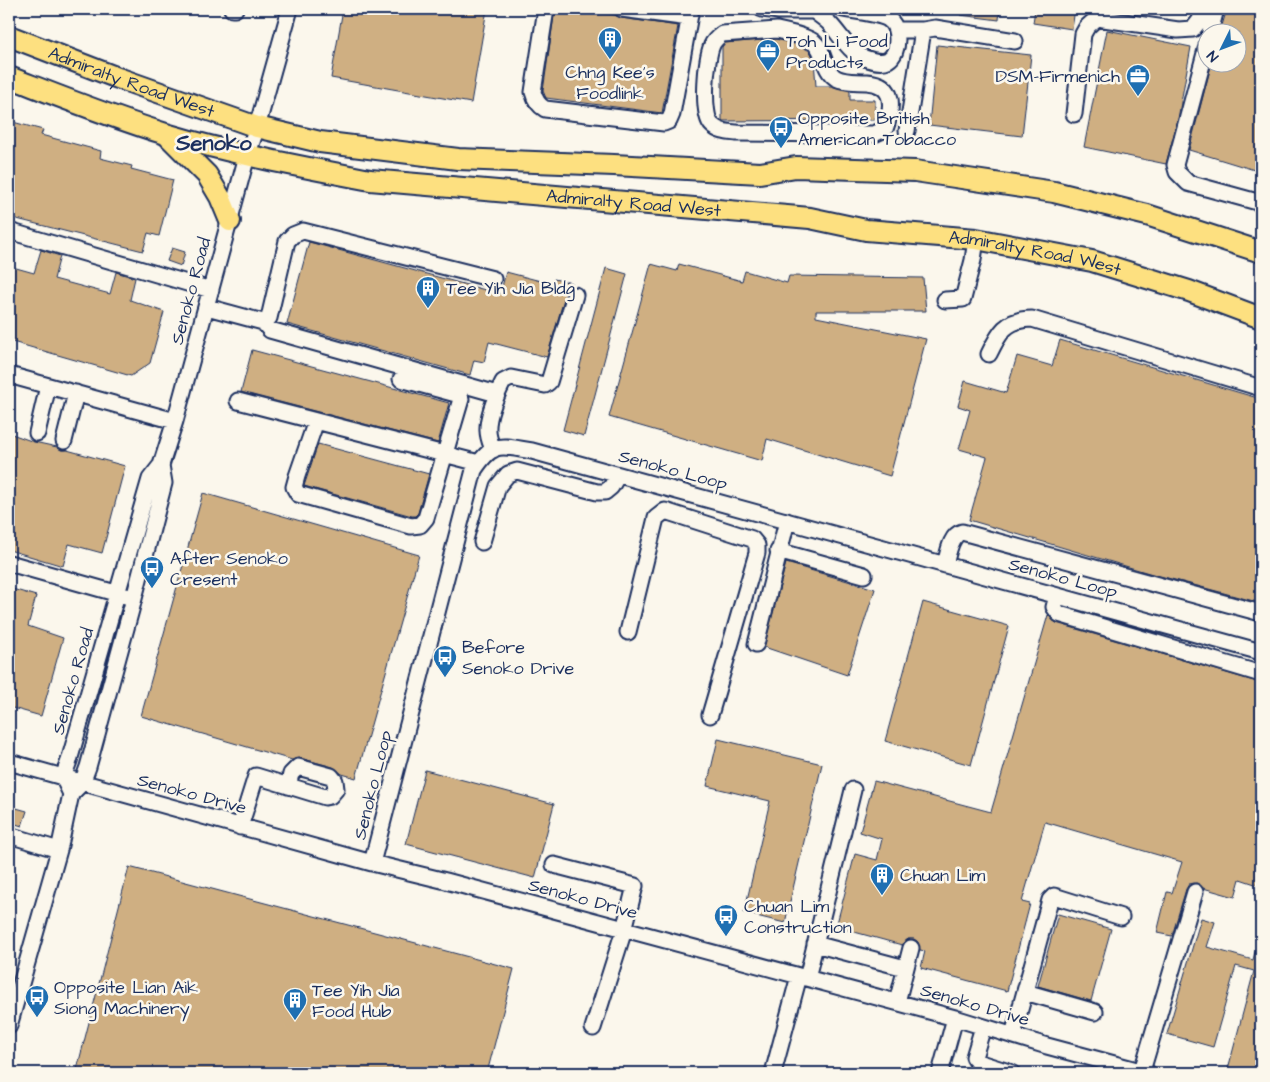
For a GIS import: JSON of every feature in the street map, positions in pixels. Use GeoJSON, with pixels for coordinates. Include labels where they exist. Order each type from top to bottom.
{"type":"FeatureCollection","features":[{"type":"Feature","properties":{"kind":"main road","name":"Admiralty Road West"},"geometry":{"type":"LineString","coordinates":[[9,36],[118,78],[257,127],[320,142],[458,159],[760,173],[796,167],[915,171],[1054,192],[1147,215],[1261,252]]}},
{"type":"Feature","properties":{"kind":"main road","name":"Admiralty Road West"},"geometry":{"type":"LineString","coordinates":[[9,77],[99,112],[166,134],[247,156],[370,180],[810,218],[866,230],[976,239],[1092,261],[1189,291],[1261,318]]}},
{"type":"Feature","properties":{"kind":"main road"},"geometry":{"type":"LineString","coordinates":[[166,134],[207,175],[230,221]]}},
{"type":"Feature","properties":{"kind":"street","name":"Senoko Road"},"geometry":{"type":"LineString","coordinates":[[63,777],[150,478],[161,465],[175,420],[247,156],[290,9]]}},
{"type":"Feature","properties":{"kind":"street"},"geometry":{"type":"LineString","coordinates":[[546,9],[533,92],[539,106],[545,109],[664,123],[669,121],[672,114],[690,13],[622,9]]}},
{"type":"Feature","properties":{"kind":"street"},"geometry":{"type":"LineString","coordinates":[[762,9],[778,11],[814,9],[858,55],[879,62],[888,60],[893,54],[898,38],[894,24],[888,18],[843,9]]}},
{"type":"Feature","properties":{"kind":"street"},"geometry":{"type":"LineString","coordinates":[[1074,114],[1083,34],[1093,21],[1097,18],[1178,30],[1193,29],[1200,20],[1203,9]]}},
{"type":"Feature","properties":{"kind":"street"},"geometry":{"type":"LineString","coordinates":[[1213,22],[1216,9]]}},
{"type":"Feature","properties":{"kind":"street"},"geometry":{"type":"LineString","coordinates":[[777,30],[778,11]]}},
{"type":"Feature","properties":{"kind":"street"},"geometry":{"type":"LineString","coordinates":[[897,30],[935,28],[1015,40]]}},
{"type":"Feature","properties":{"kind":"street"},"geometry":{"type":"LineString","coordinates":[[777,30],[798,35],[814,43],[828,69],[835,77],[847,82],[870,82],[884,87],[890,96],[891,114],[886,129],[874,134],[737,133],[718,131],[710,124],[706,112],[707,63],[716,39],[722,34],[777,30]]}},
{"type":"Feature","properties":{"kind":"street"},"geometry":{"type":"LineString","coordinates":[[907,131],[923,30]]}},
{"type":"Feature","properties":{"kind":"street"},"geometry":{"type":"LineString","coordinates":[[1200,72],[1175,165],[1177,172],[1188,184],[1261,203]]}},
{"type":"Feature","properties":{"kind":"street"},"geometry":{"type":"LineString","coordinates":[[263,322],[269,318],[271,312],[287,241],[293,235],[303,230],[493,279]]}},
{"type":"Feature","properties":{"kind":"street"},"geometry":{"type":"LineString","coordinates":[[9,231],[211,290]]}},
{"type":"Feature","properties":{"kind":"street"},"geometry":{"type":"LineString","coordinates":[[945,300],[963,299],[973,260],[976,239]]}},
{"type":"Feature","properties":{"kind":"street"},"geometry":{"type":"LineString","coordinates":[[493,450],[488,433],[488,425],[497,394],[503,382],[511,378],[545,385],[549,382],[575,295]]}},
{"type":"Feature","properties":{"kind":"street"},"geometry":{"type":"LineString","coordinates":[[207,307],[263,322],[270,330],[497,394]]}},
{"type":"Feature","properties":{"kind":"street"},"geometry":{"type":"LineString","coordinates":[[989,354],[1000,333],[1007,326],[1021,319],[1032,319],[1261,388]]}},
{"type":"Feature","properties":{"kind":"street"},"geometry":{"type":"LineString","coordinates":[[9,375],[175,420]]}},
{"type":"Feature","properties":{"kind":"street"},"geometry":{"type":"LineString","coordinates":[[316,421],[294,487],[298,494],[411,526],[420,525],[426,518],[461,399],[460,396],[401,379]]}},
{"type":"Feature","properties":{"kind":"street"},"geometry":{"type":"LineString","coordinates":[[37,433],[48,386]]}},
{"type":"Feature","properties":{"kind":"street"},"geometry":{"type":"LineString","coordinates":[[64,441],[76,393]]}},
{"type":"Feature","properties":{"kind":"street"},"geometry":{"type":"LineString","coordinates":[[238,401],[479,463]]}},
{"type":"Feature","properties":{"kind":"street","name":"Senoko Loop"},"geometry":{"type":"LineString","coordinates":[[372,863],[474,470],[485,454],[500,446],[532,451],[1261,652]]}},
{"type":"Feature","properties":{"kind":"street","name":"Senoko Road"},"geometry":{"type":"LineString","coordinates":[[71,794],[82,783],[88,768],[164,483],[161,465]]}},
{"type":"Feature","properties":{"kind":"street"},"geometry":{"type":"LineString","coordinates":[[482,542],[498,486],[508,474],[517,471],[597,492],[605,492],[618,475]]}},
{"type":"Feature","properties":{"kind":"street"},"geometry":{"type":"LineString","coordinates":[[715,527],[723,504]]}},
{"type":"Feature","properties":{"kind":"street"},"geometry":{"type":"LineString","coordinates":[[628,632],[656,518],[665,511],[752,540],[757,545],[757,553],[710,715]]}},
{"type":"Feature","properties":{"kind":"street"},"geometry":{"type":"LineString","coordinates":[[756,644],[787,521]]}},
{"type":"Feature","properties":{"kind":"street"},"geometry":{"type":"LineString","coordinates":[[945,565],[954,538],[957,533],[962,532],[1261,613]]}},
{"type":"Feature","properties":{"kind":"street"},"geometry":{"type":"LineString","coordinates":[[778,551],[864,575]]}},
{"type":"Feature","properties":{"kind":"street"},"geometry":{"type":"LineString","coordinates":[[9,563],[134,599]]}},
{"type":"Feature","properties":{"kind":"street"},"geometry":{"type":"LineString","coordinates":[[1057,596],[1054,607],[1059,614],[1261,674]]}},
{"type":"Feature","properties":{"kind":"street","name":"Senoko Drive"},"geometry":{"type":"LineString","coordinates":[[9,762],[372,863],[897,1002],[1047,1046],[1145,1072]]}},
{"type":"Feature","properties":{"kind":"street"},"geometry":{"type":"LineString","coordinates":[[240,827],[256,776],[288,786]]}},
{"type":"Feature","properties":{"kind":"street"},"geometry":{"type":"LineString","coordinates":[[9,1025],[59,850],[71,794],[63,777]]}},
{"type":"Feature","properties":{"kind":"street"},"geometry":{"type":"LineString","coordinates":[[773,1073],[815,944],[853,790]]}},
{"type":"Feature","properties":{"kind":"street"},"geometry":{"type":"LineString","coordinates":[[9,835],[59,850]]}},
{"type":"Feature","properties":{"kind":"street"},"geometry":{"type":"LineString","coordinates":[[554,865],[635,886],[624,930],[593,1028]]}},
{"type":"Feature","properties":{"kind":"street"},"geometry":{"type":"LineString","coordinates":[[1145,1072],[1195,892]]}},
{"type":"Feature","properties":{"kind":"street"},"geometry":{"type":"LineString","coordinates":[[1013,1036],[1050,900],[1054,896],[1121,917]]}},
{"type":"Feature","properties":{"kind":"street"},"geometry":{"type":"LineString","coordinates":[[815,944],[905,968]]}},
{"type":"Feature","properties":{"kind":"street"},"geometry":{"type":"LineString","coordinates":[[897,1002],[912,948]]}},
{"type":"Feature","properties":{"kind":"street"},"geometry":{"type":"LineString","coordinates":[[1025,992],[1094,1012]]}},
{"type":"Feature","properties":{"kind":"street"},"geometry":{"type":"LineString","coordinates":[[940,1073],[955,1018]]}},
{"type":"Feature","properties":{"kind":"street"},"geometry":{"type":"LineString","coordinates":[[983,1027],[974,1056],[978,1062],[1012,1073]]}},
{"type":"Feature","properties":{"kind":"building"},"geometry":{"type":"Polygon","coordinates":[[[343,9],[487,9],[471,103],[331,78],[343,9]]]}},
{"type":"Feature","properties":{"kind":"building","name":"Chng Kee's Foodlink"},"geometry":{"type":"Polygon","coordinates":[[[555,9],[615,15],[621,18],[678,26],[662,113],[546,98],[543,91],[555,9]]]}},
{"type":"Feature","properties":{"kind":"building"},"geometry":{"type":"Polygon","coordinates":[[[961,9],[1000,9],[999,20],[960,15],[961,9]]]}},
{"type":"Feature","properties":{"kind":"building"},"geometry":{"type":"Polygon","coordinates":[[[1035,9],[1075,9],[1072,29],[1033,23],[1035,9]]]}},
{"type":"Feature","properties":{"kind":"building"},"geometry":{"type":"Polygon","coordinates":[[[1227,9],[1261,9],[1261,172],[1189,150],[1209,72],[1248,72],[1248,22],[1223,22],[1227,9]]]}},
{"type":"Feature","properties":{"kind":"building","name":"DSM-Firmenich"},"geometry":{"type":"Polygon","coordinates":[[[1107,30],[1191,47],[1178,119],[1166,164],[1084,147],[1107,30]]]}},
{"type":"Feature","properties":{"kind":"building","name":"Toh Li Food Products"},"geometry":{"type":"Polygon","coordinates":[[[776,39],[798,45],[810,51],[814,60],[816,86],[831,86],[850,91],[850,100],[875,100],[875,120],[722,121],[722,47],[725,43],[776,39]]]}},
{"type":"Feature","properties":{"kind":"building"},"geometry":{"type":"Polygon","coordinates":[[[937,45],[1031,55],[1022,136],[929,125],[937,45]]]}},
{"type":"Feature","properties":{"kind":"building"},"geometry":{"type":"Polygon","coordinates":[[[9,121],[43,130],[41,135],[101,151],[100,158],[132,166],[131,169],[173,180],[159,236],[148,233],[143,251],[9,217],[9,121]]]}},
{"type":"Feature","properties":{"kind":"building","name":"Tee Yih Jia Bldg"},"geometry":{"type":"Polygon","coordinates":[[[309,242],[500,294],[506,272],[552,284],[554,279],[572,283],[566,292],[547,357],[489,342],[484,362],[474,360],[470,375],[287,324],[309,242]]]}},
{"type":"Feature","properties":{"kind":"building"},"geometry":{"type":"Polygon","coordinates":[[[172,248],[185,252],[181,266],[167,261],[172,248]]]}},
{"type":"Feature","properties":{"kind":"building"},"geometry":{"type":"Polygon","coordinates":[[[41,250],[60,256],[54,279],[110,294],[116,272],[135,278],[130,300],[164,312],[150,363],[131,376],[9,341],[9,266],[34,273],[41,250]]]}},
{"type":"Feature","properties":{"kind":"building"},"geometry":{"type":"Polygon","coordinates":[[[651,264],[677,271],[679,264],[742,281],[745,271],[787,283],[789,276],[923,278],[926,311],[816,311],[816,317],[926,339],[890,476],[767,439],[762,461],[609,417],[651,264]]]}},
{"type":"Feature","properties":{"kind":"building"},"geometry":{"type":"Polygon","coordinates":[[[606,268],[627,274],[584,436],[563,430],[606,268]]]}},
{"type":"Feature","properties":{"kind":"building"},"geometry":{"type":"Polygon","coordinates":[[[1060,340],[1261,399],[1261,603],[1149,573],[969,520],[987,457],[959,449],[970,410],[958,406],[965,381],[1006,393],[1017,356],[1052,366],[1060,340]]]}},
{"type":"Feature","properties":{"kind":"building"},"geometry":{"type":"Polygon","coordinates":[[[252,350],[449,403],[438,443],[241,392],[252,350]]]}},
{"type":"Feature","properties":{"kind":"building"},"geometry":{"type":"Polygon","coordinates":[[[9,433],[34,442],[57,447],[61,450],[125,466],[102,553],[69,544],[63,566],[9,550],[9,433]]]}},
{"type":"Feature","properties":{"kind":"building"},"geometry":{"type":"Polygon","coordinates":[[[318,444],[429,474],[418,513],[412,516],[304,486],[318,444]]]}},
{"type":"Feature","properties":{"kind":"building"},"geometry":{"type":"Polygon","coordinates":[[[203,493],[419,555],[356,778],[342,774],[333,767],[300,758],[292,760],[141,716],[203,493]]]}},
{"type":"Feature","properties":{"kind":"building"},"geometry":{"type":"Polygon","coordinates":[[[786,563],[875,589],[847,675],[764,647],[786,563]]]}},
{"type":"Feature","properties":{"kind":"building"},"geometry":{"type":"Polygon","coordinates":[[[9,588],[36,596],[28,626],[63,638],[41,716],[9,707],[9,588]]]}},
{"type":"Feature","properties":{"kind":"building"},"geometry":{"type":"Polygon","coordinates":[[[923,602],[1009,626],[971,765],[885,741],[923,602]]]}},
{"type":"Feature","properties":{"kind":"building"},"geometry":{"type":"Polygon","coordinates":[[[1048,615],[1056,623],[1261,683],[1261,886],[1240,879],[1235,897],[1203,888],[1197,883],[1189,884],[1172,936],[1157,933],[1167,892],[1172,893],[1182,862],[1045,822],[1022,902],[1030,904],[1007,991],[921,968],[925,951],[920,950],[918,942],[914,939],[908,939],[902,945],[836,927],[855,854],[877,860],[882,839],[860,832],[874,781],[991,812],[1048,615]]]}},
{"type":"Feature","properties":{"kind":"building"},"geometry":{"type":"Polygon","coordinates":[[[718,739],[822,764],[785,923],[744,913],[770,801],[707,786],[718,739]]]}},
{"type":"Feature","properties":{"kind":"building"},"geometry":{"type":"Polygon","coordinates":[[[425,770],[554,804],[535,878],[406,844],[425,770]]]}},
{"type":"Feature","properties":{"kind":"building"},"geometry":{"type":"Polygon","coordinates":[[[9,806],[27,811],[22,826],[9,822],[9,806]]]}},
{"type":"Feature","properties":{"kind":"building","name":"Tee Yih Jia Food Hub"},"geometry":{"type":"Polygon","coordinates":[[[129,867],[514,969],[487,1073],[76,1073],[129,867]]]}},
{"type":"Feature","properties":{"kind":"building"},"geometry":{"type":"Polygon","coordinates":[[[1058,914],[1111,929],[1091,1001],[1038,986],[1058,914]]]}},
{"type":"Feature","properties":{"kind":"building"},"geometry":{"type":"Polygon","coordinates":[[[1201,918],[1215,922],[1207,947],[1253,960],[1258,940],[1261,940],[1261,1073],[1245,1073],[1228,1069],[1254,971],[1236,966],[1213,1047],[1167,1034],[1201,918]]]}},
{"type":"Feature","properties":{"kind":"place","name":"Chng Kee's Foodlink"},"geometry":{"type":"Point","coordinates":[610,60]}},
{"type":"Feature","properties":{"kind":"place","name":"Toh Li Food Products"},"geometry":{"type":"Point","coordinates":[768,72]}},
{"type":"Feature","properties":{"kind":"place","name":"DSM-Firmenich"},"geometry":{"type":"Point","coordinates":[1138,97]}},
{"type":"Feature","properties":{"kind":"place","name":"Opposite British American Tobacco"},"geometry":{"type":"Point","coordinates":[781,149]}},
{"type":"Feature","properties":{"kind":"place","name":"Tee Yih Jia Bldg"},"geometry":{"type":"Point","coordinates":[428,309]}},
{"type":"Feature","properties":{"kind":"place","name":"After Senoko Cresent"},"geometry":{"type":"Point","coordinates":[152,589]}},
{"type":"Feature","properties":{"kind":"place","name":"Before Senoko Drive"},"geometry":{"type":"Point","coordinates":[445,678]}},
{"type":"Feature","properties":{"kind":"place","name":"Chuan Lim"},"geometry":{"type":"Point","coordinates":[882,896]}},
{"type":"Feature","properties":{"kind":"place","name":"Chuan Lim Construction"},"geometry":{"type":"Point","coordinates":[726,937]}},
{"type":"Feature","properties":{"kind":"place","name":"Opposite Lian Aik Siong Machinery"},"geometry":{"type":"Point","coordinates":[37,1018]}},
{"type":"Feature","properties":{"kind":"place","name":"Tee Yih Jia Food Hub"},"geometry":{"type":"Point","coordinates":[295,1021]}},
{"type":"Feature","properties":{"kind":"district","name":"Senoko"},"geometry":{"type":"Point","coordinates":[214,143]}}]}
